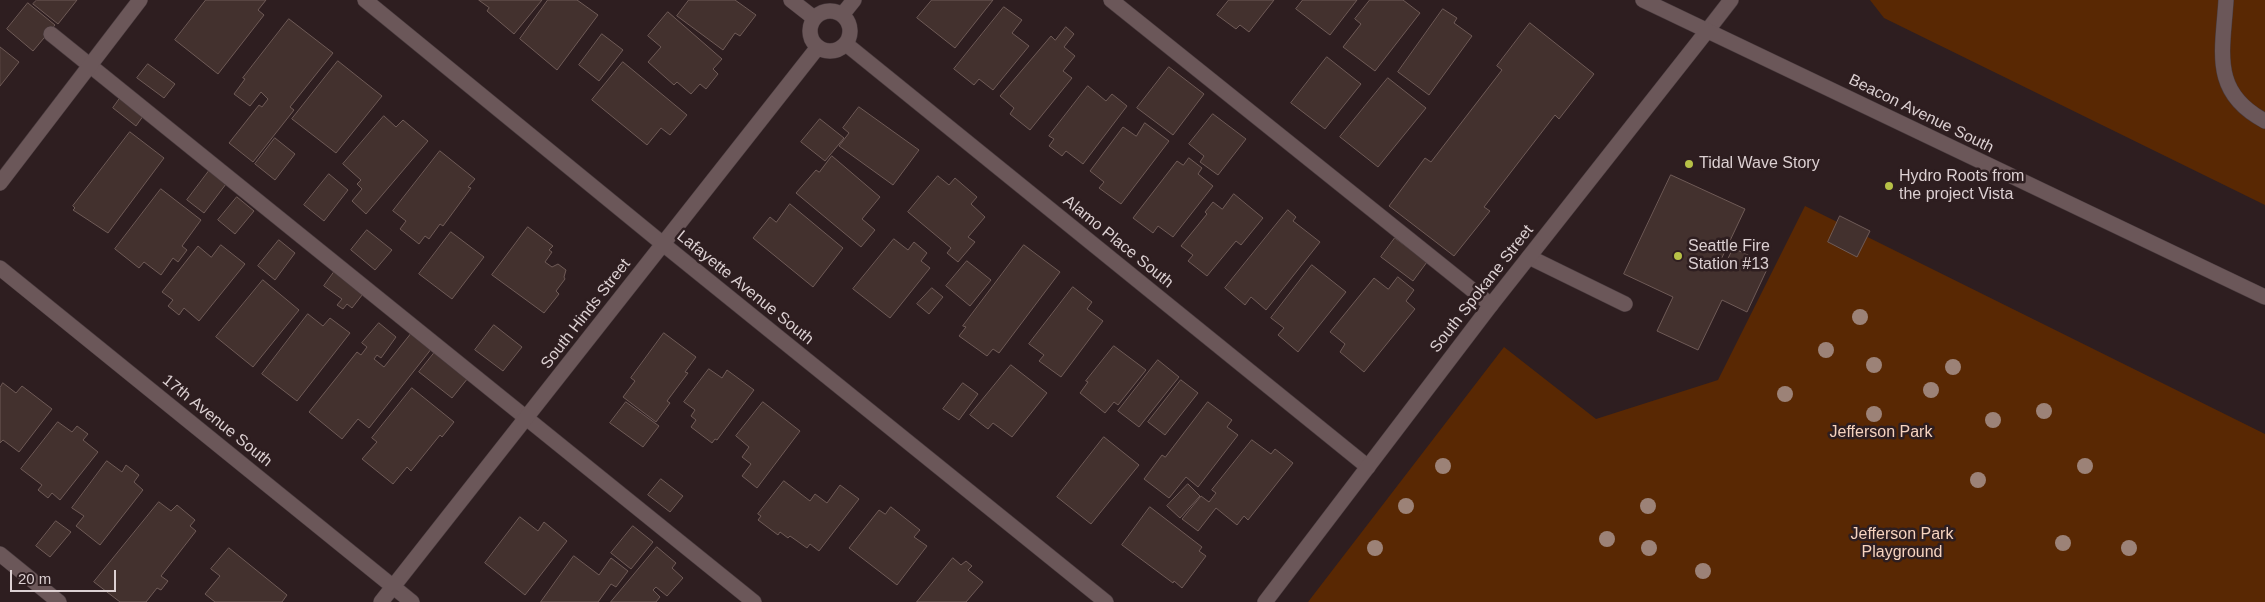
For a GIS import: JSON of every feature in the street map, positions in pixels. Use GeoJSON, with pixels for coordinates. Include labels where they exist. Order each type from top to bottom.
{"type":"FeatureCollection","features":[{"type":"Feature","properties":{"kind":"street"},"geometry":{"type":"LineString","coordinates":[[0,183],[140,0]]}},
{"type":"Feature","properties":{"kind":"street","name":"Lafayette Avenue South"},"geometry":{"type":"LineString","coordinates":[[365,0],[662,244],[1106,602]]}},
{"type":"Feature","properties":{"kind":"street"},"geometry":{"type":"LineString","coordinates":[[792,0],[814,18]]}},
{"type":"Feature","properties":{"kind":"street"},"geometry":{"type":"LineString","coordinates":[[842,15],[854,0]]}},
{"type":"Feature","properties":{"kind":"street"},"geometry":{"type":"LineString","coordinates":[[1112,0],[1491,306]]}},
{"type":"Feature","properties":{"kind":"street","name":"Beacon Avenue South"},"geometry":{"type":"LineString","coordinates":[[1643,0],[2265,297]]}},
{"type":"Feature","properties":{"kind":"street","name":"South Spokane Street"},"geometry":{"type":"LineString","coordinates":[[1265,602],[1529,256],[1732,0]]}},
{"type":"Feature","properties":{"kind":"street"},"geometry":{"type":"LineString","coordinates":[[2226,0],[2222,58],[2224,76],[2231,92],[2242,104],[2265,121]]}},
{"type":"Feature","properties":{"kind":"street"},"geometry":{"type":"LineString","coordinates":[[833,10],[842,15],[849,22],[851,29],[846,44],[831,51],[818,46],[811,38],[810,31],[814,18],[826,11],[833,10]]}},
{"type":"Feature","properties":{"kind":"street"},"geometry":{"type":"LineString","coordinates":[[51,34],[754,602]]}},
{"type":"Feature","properties":{"kind":"street","name":"Alamo Place South"},"geometry":{"type":"LineString","coordinates":[[846,44],[1368,467]]}},
{"type":"Feature","properties":{"kind":"street","name":"South Hinds Street"},"geometry":{"type":"LineString","coordinates":[[381,602],[528,418],[818,46]]}},
{"type":"Feature","properties":{"kind":"street"},"geometry":{"type":"LineString","coordinates":[[1529,256],[1625,304]]}},
{"type":"Feature","properties":{"kind":"street","name":"17th Avenue South"},"geometry":{"type":"LineString","coordinates":[[0,268],[412,602]]}},
{"type":"Feature","properties":{"kind":"street"},"geometry":{"type":"LineString","coordinates":[[0,554],[59,602]]}},
{"type":"Feature","properties":{"kind":"green space"},"geometry":{"type":"Polygon","coordinates":[[[1870,0],[2265,0],[2265,205],[1884,18],[1870,0]]]}},
{"type":"Feature","properties":{"kind":"green space","name":"Jefferson Park"},"geometry":{"type":"Polygon","coordinates":[[[1805,206],[2265,434],[2265,602],[1308,602],[1504,347],[1596,419],[1718,380],[1805,206]]]}},
{"type":"Feature","properties":{"kind":"building"},"geometry":{"type":"Polygon","coordinates":[[[37,0],[77,0],[58,24],[33,4],[37,0]]]}},
{"type":"Feature","properties":{"kind":"building"},"geometry":{"type":"Polygon","coordinates":[[[206,0],[266,0],[258,10],[264,15],[218,74],[175,40],[206,0]]]}},
{"type":"Feature","properties":{"kind":"building"},"geometry":{"type":"Polygon","coordinates":[[[479,0],[542,0],[514,34],[487,11],[489,8],[479,0]]]}},
{"type":"Feature","properties":{"kind":"building"},"geometry":{"type":"Polygon","coordinates":[[[548,0],[577,0],[598,15],[557,70],[520,39],[548,0]]]}},
{"type":"Feature","properties":{"kind":"building"},"geometry":{"type":"Polygon","coordinates":[[[689,0],[735,0],[756,15],[740,36],[735,33],[723,50],[677,16],[689,0]]]}},
{"type":"Feature","properties":{"kind":"building"},"geometry":{"type":"Polygon","coordinates":[[[932,0],[993,0],[955,48],[917,18],[932,0]]]}},
{"type":"Feature","properties":{"kind":"building"},"geometry":{"type":"Polygon","coordinates":[[[1229,0],[1274,0],[1249,32],[1240,25],[1236,29],[1217,15],[1229,0]]]}},
{"type":"Feature","properties":{"kind":"building"},"geometry":{"type":"Polygon","coordinates":[[[1303,0],[1357,0],[1330,35],[1296,9],[1303,0]]]}},
{"type":"Feature","properties":{"kind":"building"},"geometry":{"type":"Polygon","coordinates":[[[1370,0],[1403,0],[1420,13],[1375,71],[1343,47],[1361,24],[1355,19],[1370,0]]]}},
{"type":"Feature","properties":{"kind":"building"},"geometry":{"type":"Polygon","coordinates":[[[28,3],[55,25],[33,51],[7,29],[28,3]]]}},
{"type":"Feature","properties":{"kind":"building"},"geometry":{"type":"Polygon","coordinates":[[[1004,7],[1022,20],[1012,33],[1029,46],[993,90],[979,79],[974,85],[954,69],[1004,7]]]}},
{"type":"Feature","properties":{"kind":"building"},"geometry":{"type":"Polygon","coordinates":[[[1443,9],[1457,18],[1454,23],[1472,36],[1429,95],[1398,72],[1443,9]]]}},
{"type":"Feature","properties":{"kind":"building"},"geometry":{"type":"Polygon","coordinates":[[[668,12],[722,59],[713,69],[718,74],[706,89],[700,84],[691,94],[677,82],[674,85],[648,62],[661,47],[648,36],[668,12]]]}},
{"type":"Feature","properties":{"kind":"building"},"geometry":{"type":"Polygon","coordinates":[[[289,19],[333,53],[290,107],[294,110],[253,162],[229,143],[259,105],[262,107],[268,99],[261,92],[250,106],[234,94],[245,79],[243,78],[289,19]]]}},
{"type":"Feature","properties":{"kind":"building"},"geometry":{"type":"Polygon","coordinates":[[[1530,23],[1594,74],[1559,119],[1555,115],[1484,207],[1490,211],[1454,256],[1389,206],[1425,158],[1431,162],[1502,70],[1497,66],[1530,23]]]}},
{"type":"Feature","properties":{"kind":"building"},"geometry":{"type":"Polygon","coordinates":[[[1066,27],[1074,34],[1064,47],[1075,56],[1063,71],[1072,78],[1030,130],[1010,114],[1014,108],[1000,96],[1051,36],[1055,40],[1066,27]]]}},
{"type":"Feature","properties":{"kind":"building"},"geometry":{"type":"Polygon","coordinates":[[[602,34],[623,50],[599,81],[579,65],[602,34]]]}},
{"type":"Feature","properties":{"kind":"building"},"geometry":{"type":"Polygon","coordinates":[[[0,47],[19,62],[0,86],[0,47]]]}},
{"type":"Feature","properties":{"kind":"building"},"geometry":{"type":"Polygon","coordinates":[[[1327,57],[1361,84],[1325,129],[1291,103],[1327,57]]]}},
{"type":"Feature","properties":{"kind":"building"},"geometry":{"type":"Polygon","coordinates":[[[338,61],[382,96],[336,153],[292,119],[338,61]]]}},
{"type":"Feature","properties":{"kind":"building"},"geometry":{"type":"Polygon","coordinates":[[[623,62],[687,115],[670,135],[661,128],[647,145],[592,100],[623,62]]]}},
{"type":"Feature","properties":{"kind":"building"},"geometry":{"type":"Polygon","coordinates":[[[148,64],[175,84],[164,98],[137,78],[148,64]]]}},
{"type":"Feature","properties":{"kind":"building"},"geometry":{"type":"Polygon","coordinates":[[[1169,67],[1204,94],[1173,135],[1137,108],[1169,67]]]}},
{"type":"Feature","properties":{"kind":"building"},"geometry":{"type":"Polygon","coordinates":[[[1388,78],[1426,108],[1378,167],[1340,137],[1388,78]]]}},
{"type":"Feature","properties":{"kind":"building"},"geometry":{"type":"Polygon","coordinates":[[[1088,86],[1106,101],[1112,94],[1127,106],[1083,164],[1066,151],[1062,156],[1049,146],[1054,139],[1049,136],[1088,86]]]}},
{"type":"Feature","properties":{"kind":"building"},"geometry":{"type":"Polygon","coordinates":[[[123,94],[146,112],[136,126],[113,108],[123,94]]]}},
{"type":"Feature","properties":{"kind":"building"},"geometry":{"type":"Polygon","coordinates":[[[859,107],[919,150],[893,185],[839,146],[849,133],[843,128],[859,107]]]}},
{"type":"Feature","properties":{"kind":"building"},"geometry":{"type":"Polygon","coordinates":[[[1213,114],[1246,139],[1218,175],[1200,162],[1204,156],[1189,144],[1213,114]]]}},
{"type":"Feature","properties":{"kind":"building"},"geometry":{"type":"Polygon","coordinates":[[[384,116],[396,127],[403,120],[428,141],[366,214],[352,201],[362,189],[357,184],[361,180],[343,164],[384,116]]]}},
{"type":"Feature","properties":{"kind":"building"},"geometry":{"type":"Polygon","coordinates":[[[820,119],[844,138],[825,161],[801,142],[820,119]]]}},
{"type":"Feature","properties":{"kind":"building"},"geometry":{"type":"Polygon","coordinates":[[[1145,123],[1169,141],[1121,204],[1099,188],[1104,182],[1090,171],[1123,127],[1136,136],[1145,123]]]}},
{"type":"Feature","properties":{"kind":"building"},"geometry":{"type":"Polygon","coordinates":[[[130,132],[164,158],[108,233],[73,210],[75,208],[73,206],[130,132]]]}},
{"type":"Feature","properties":{"kind":"building"},"geometry":{"type":"Polygon","coordinates":[[[275,138],[295,154],[275,180],[255,164],[275,138]]]}},
{"type":"Feature","properties":{"kind":"building"},"geometry":{"type":"Polygon","coordinates":[[[440,151],[475,179],[468,187],[471,188],[443,226],[440,224],[429,239],[425,236],[419,244],[400,229],[406,221],[393,211],[440,151]]]}},
{"type":"Feature","properties":{"kind":"building"},"geometry":{"type":"Polygon","coordinates":[[[832,156],[880,197],[862,219],[875,230],[861,247],[796,193],[816,170],[819,172],[832,156]]]}},
{"type":"Feature","properties":{"kind":"building"},"geometry":{"type":"Polygon","coordinates":[[[1189,158],[1202,168],[1198,174],[1213,186],[1173,237],[1158,226],[1153,233],[1133,218],[1177,161],[1183,165],[1189,158]]]}},
{"type":"Feature","properties":{"kind":"building"},"geometry":{"type":"Polygon","coordinates":[[[209,171],[226,184],[204,213],[187,200],[209,171]]]}},
{"type":"Feature","properties":{"kind":"building"},"geometry":{"type":"Polygon","coordinates":[[[329,174],[348,190],[324,221],[304,205],[329,174]]]}},
{"type":"Feature","properties":{"kind":"building","name":"Seattle Fire Station #13"},"geometry":{"type":"Polygon","coordinates":[[[1671,175],[1745,209],[1718,266],[1723,269],[1733,248],[1769,265],[1747,312],[1722,300],[1698,350],[1657,331],[1673,297],[1624,274],[1671,175]]]}},
{"type":"Feature","properties":{"kind":"building"},"geometry":{"type":"Polygon","coordinates":[[[938,176],[949,185],[955,178],[977,197],[971,204],[985,217],[968,237],[975,242],[958,262],[947,253],[951,248],[908,212],[938,176]]]}},
{"type":"Feature","properties":{"kind":"building"},"geometry":{"type":"Polygon","coordinates":[[[161,189],[201,220],[182,246],[187,250],[178,262],[173,258],[161,275],[144,262],[139,268],[115,249],[161,189]]]}},
{"type":"Feature","properties":{"kind":"building"},"geometry":{"type":"Polygon","coordinates":[[[1234,194],[1263,218],[1241,245],[1236,241],[1207,276],[1188,261],[1193,255],[1181,246],[1207,214],[1205,212],[1213,202],[1222,209],[1234,194]]]}},
{"type":"Feature","properties":{"kind":"building"},"geometry":{"type":"Polygon","coordinates":[[[237,197],[254,211],[235,234],[218,220],[237,197]]]}},
{"type":"Feature","properties":{"kind":"building"},"geometry":{"type":"Polygon","coordinates":[[[790,204],[843,248],[813,287],[753,238],[770,217],[776,222],[790,204]]]}},
{"type":"Feature","properties":{"kind":"building"},"geometry":{"type":"Polygon","coordinates":[[[1288,210],[1296,217],[1293,221],[1320,242],[1266,310],[1251,297],[1245,305],[1225,288],[1288,210]]]}},
{"type":"Feature","properties":{"kind":"building"},"geometry":{"type":"Polygon","coordinates":[[[1840,216],[1870,231],[1857,257],[1828,242],[1840,216]]]}},
{"type":"Feature","properties":{"kind":"building"},"geometry":{"type":"Polygon","coordinates":[[[528,227],[553,246],[549,250],[552,252],[545,262],[552,267],[558,264],[566,270],[565,279],[556,291],[559,294],[544,313],[492,275],[528,227]]]}},
{"type":"Feature","properties":{"kind":"building"},"geometry":{"type":"Polygon","coordinates":[[[367,230],[392,250],[375,270],[351,250],[367,230]]]}},
{"type":"Feature","properties":{"kind":"building"},"geometry":{"type":"Polygon","coordinates":[[[451,232],[484,257],[452,299],[419,274],[451,232]]]}},
{"type":"Feature","properties":{"kind":"building"},"geometry":{"type":"Polygon","coordinates":[[[1395,238],[1427,262],[1413,281],[1381,257],[1395,238]]]}},
{"type":"Feature","properties":{"kind":"building"},"geometry":{"type":"Polygon","coordinates":[[[894,239],[908,250],[914,242],[927,253],[921,261],[930,268],[890,318],[853,289],[894,239]]]}},
{"type":"Feature","properties":{"kind":"building"},"geometry":{"type":"Polygon","coordinates":[[[279,240],[295,253],[275,280],[258,266],[279,240]]]}},
{"type":"Feature","properties":{"kind":"building"},"geometry":{"type":"Polygon","coordinates":[[[221,245],[245,264],[199,321],[184,308],[179,315],[168,306],[173,300],[162,292],[198,246],[211,257],[221,245]]]}},
{"type":"Feature","properties":{"kind":"building"},"geometry":{"type":"Polygon","coordinates":[[[1024,245],[1060,272],[999,353],[993,349],[987,356],[959,336],[966,327],[963,326],[1024,245]]]}},
{"type":"Feature","properties":{"kind":"building"},"geometry":{"type":"Polygon","coordinates":[[[967,261],[991,280],[970,306],[946,286],[967,261]]]}},
{"type":"Feature","properties":{"kind":"building"},"geometry":{"type":"Polygon","coordinates":[[[1312,265],[1346,292],[1298,352],[1278,335],[1284,328],[1271,318],[1312,265]]]}},
{"type":"Feature","properties":{"kind":"building"},"geometry":{"type":"Polygon","coordinates":[[[337,268],[366,290],[352,308],[347,304],[343,309],[337,305],[342,299],[324,286],[337,268]]]}},
{"type":"Feature","properties":{"kind":"building"},"geometry":{"type":"Polygon","coordinates":[[[1398,277],[1414,290],[1406,301],[1415,309],[1364,372],[1340,352],[1345,344],[1330,332],[1374,278],[1388,289],[1398,277]]]}},
{"type":"Feature","properties":{"kind":"building"},"geometry":{"type":"Polygon","coordinates":[[[263,280],[299,310],[253,367],[216,337],[263,280]]]}},
{"type":"Feature","properties":{"kind":"building"},"geometry":{"type":"Polygon","coordinates":[[[1073,287],[1092,302],[1087,309],[1103,321],[1061,377],[1039,361],[1044,355],[1029,344],[1073,287]]]}},
{"type":"Feature","properties":{"kind":"building"},"geometry":{"type":"Polygon","coordinates":[[[932,288],[943,297],[929,314],[917,304],[932,288]]]}},
{"type":"Feature","properties":{"kind":"building"},"geometry":{"type":"Polygon","coordinates":[[[308,314],[323,326],[330,318],[350,333],[297,401],[262,374],[308,314]]]}},
{"type":"Feature","properties":{"kind":"building"},"geometry":{"type":"Polygon","coordinates":[[[379,323],[396,337],[381,358],[377,355],[374,359],[384,367],[412,332],[432,348],[369,428],[358,419],[342,439],[309,412],[357,352],[361,355],[367,347],[362,343],[379,323]]]}},
{"type":"Feature","properties":{"kind":"building"},"geometry":{"type":"Polygon","coordinates":[[[494,325],[522,347],[503,371],[475,350],[494,325]]]}},
{"type":"Feature","properties":{"kind":"building"},"geometry":{"type":"Polygon","coordinates":[[[664,333],[696,357],[685,372],[688,373],[667,401],[670,403],[656,422],[623,397],[635,381],[631,378],[664,333]]]}},
{"type":"Feature","properties":{"kind":"building"},"geometry":{"type":"Polygon","coordinates":[[[1114,346],[1146,370],[1118,405],[1114,402],[1105,413],[1080,393],[1088,382],[1086,381],[1114,346]]]}},
{"type":"Feature","properties":{"kind":"building"},"geometry":{"type":"Polygon","coordinates":[[[435,352],[468,378],[452,398],[419,372],[435,352]]]}},
{"type":"Feature","properties":{"kind":"building"},"geometry":{"type":"Polygon","coordinates":[[[1158,360],[1179,377],[1139,427],[1118,411],[1158,360]]]}},
{"type":"Feature","properties":{"kind":"building"},"geometry":{"type":"Polygon","coordinates":[[[1011,365],[1047,393],[1012,437],[993,423],[988,429],[970,415],[1011,365]]]}},
{"type":"Feature","properties":{"kind":"building"},"geometry":{"type":"Polygon","coordinates":[[[709,369],[722,378],[727,370],[754,390],[717,440],[715,439],[712,443],[691,427],[696,420],[691,416],[695,410],[684,402],[709,369]]]}},
{"type":"Feature","properties":{"kind":"building"},"geometry":{"type":"Polygon","coordinates":[[[1181,380],[1198,393],[1165,435],[1148,422],[1181,380]]]}},
{"type":"Feature","properties":{"kind":"building"},"geometry":{"type":"Polygon","coordinates":[[[3,383],[16,393],[22,386],[52,409],[19,452],[3,440],[0,443],[0,388],[3,383]]]}},
{"type":"Feature","properties":{"kind":"building"},"geometry":{"type":"Polygon","coordinates":[[[963,383],[978,394],[959,420],[943,409],[963,383]]]}},
{"type":"Feature","properties":{"kind":"building"},"geometry":{"type":"Polygon","coordinates":[[[412,388],[454,422],[442,437],[440,435],[411,471],[407,467],[393,484],[362,459],[377,442],[372,438],[412,388]]]}},
{"type":"Feature","properties":{"kind":"building"},"geometry":{"type":"Polygon","coordinates":[[[626,402],[659,426],[643,447],[610,423],[626,402]]]}},
{"type":"Feature","properties":{"kind":"building"},"geometry":{"type":"Polygon","coordinates":[[[763,402],[800,431],[757,488],[742,476],[751,464],[742,457],[749,447],[736,436],[763,402]]]}},
{"type":"Feature","properties":{"kind":"building"},"geometry":{"type":"Polygon","coordinates":[[[1208,402],[1232,420],[1227,427],[1238,435],[1198,487],[1186,477],[1169,498],[1144,479],[1162,455],[1165,457],[1208,402]]]}},
{"type":"Feature","properties":{"kind":"building"},"geometry":{"type":"Polygon","coordinates":[[[58,422],[72,432],[77,426],[88,434],[83,440],[98,452],[60,500],[52,493],[48,498],[38,490],[42,485],[21,469],[58,422]]]}},
{"type":"Feature","properties":{"kind":"building"},"geometry":{"type":"Polygon","coordinates":[[[1104,437],[1139,465],[1091,524],[1057,497],[1104,437]]]}},
{"type":"Feature","properties":{"kind":"building"},"geometry":{"type":"Polygon","coordinates":[[[1252,440],[1271,454],[1275,449],[1293,463],[1248,520],[1244,516],[1237,525],[1216,508],[1198,531],[1182,519],[1201,496],[1209,502],[1216,493],[1212,490],[1252,440]]]}},
{"type":"Feature","properties":{"kind":"building"},"geometry":{"type":"Polygon","coordinates":[[[107,461],[122,472],[126,465],[139,475],[134,482],[143,490],[100,545],[76,526],[84,516],[72,508],[107,461]]]}},
{"type":"Feature","properties":{"kind":"building"},"geometry":{"type":"Polygon","coordinates":[[[661,479],[683,496],[670,512],[648,495],[661,479]]]}},
{"type":"Feature","properties":{"kind":"building"},"geometry":{"type":"Polygon","coordinates":[[[784,481],[810,501],[815,494],[827,503],[840,485],[859,499],[819,551],[810,544],[807,548],[790,536],[788,538],[780,532],[778,535],[758,520],[761,516],[758,514],[784,481]]]}},
{"type":"Feature","properties":{"kind":"building"},"geometry":{"type":"Polygon","coordinates":[[[1188,484],[1200,496],[1180,518],[1167,506],[1188,484]]]}},
{"type":"Feature","properties":{"kind":"building"},"geometry":{"type":"Polygon","coordinates":[[[159,502],[171,511],[177,505],[195,520],[190,526],[196,531],[161,576],[168,581],[161,590],[157,588],[146,602],[120,602],[94,582],[159,502]]]}},
{"type":"Feature","properties":{"kind":"building"},"geometry":{"type":"Polygon","coordinates":[[[891,507],[920,530],[914,537],[927,546],[897,585],[849,548],[879,510],[885,514],[891,507]]]}},
{"type":"Feature","properties":{"kind":"building"},"geometry":{"type":"Polygon","coordinates":[[[1150,507],[1202,547],[1199,551],[1206,556],[1182,588],[1122,545],[1150,507]]]}},
{"type":"Feature","properties":{"kind":"building"},"geometry":{"type":"Polygon","coordinates":[[[520,517],[538,531],[544,522],[567,541],[525,595],[485,563],[520,517]]]}},
{"type":"Feature","properties":{"kind":"building"},"geometry":{"type":"Polygon","coordinates":[[[56,521],[71,532],[50,557],[36,546],[56,521]]]}},
{"type":"Feature","properties":{"kind":"building"},"geometry":{"type":"Polygon","coordinates":[[[633,526],[653,542],[631,569],[611,553],[633,526]]]}},
{"type":"Feature","properties":{"kind":"building"},"geometry":{"type":"Polygon","coordinates":[[[657,547],[676,563],[672,568],[683,578],[667,596],[656,587],[653,590],[660,597],[656,602],[611,602],[657,547]]]}},
{"type":"Feature","properties":{"kind":"building"},"geometry":{"type":"Polygon","coordinates":[[[229,548],[287,595],[282,602],[215,602],[205,594],[220,576],[211,569],[229,548]]]}},
{"type":"Feature","properties":{"kind":"building"},"geometry":{"type":"Polygon","coordinates":[[[574,556],[599,575],[611,558],[628,571],[616,587],[611,584],[598,602],[541,602],[574,556]]]}},
{"type":"Feature","properties":{"kind":"building"},"geometry":{"type":"Polygon","coordinates":[[[953,558],[961,565],[966,561],[972,566],[968,570],[983,582],[966,602],[917,602],[953,558]]]}},
{"type":"Feature","properties":{"kind":"place","name":"Tidal Wave Story"},"geometry":{"type":"Point","coordinates":[1689,164]}},
{"type":"Feature","properties":{"kind":"place","name":"Hydro Roots from the project Vista"},"geometry":{"type":"Point","coordinates":[1889,186]}},
{"type":"Feature","properties":{"kind":"place","name":"Seattle Fire Station #13"},"geometry":{"type":"Point","coordinates":[1678,256]}},
{"type":"Feature","properties":{"kind":"park label","name":"Jefferson Park Playground"},"geometry":{"type":"Point","coordinates":[1902,544]}}]}
